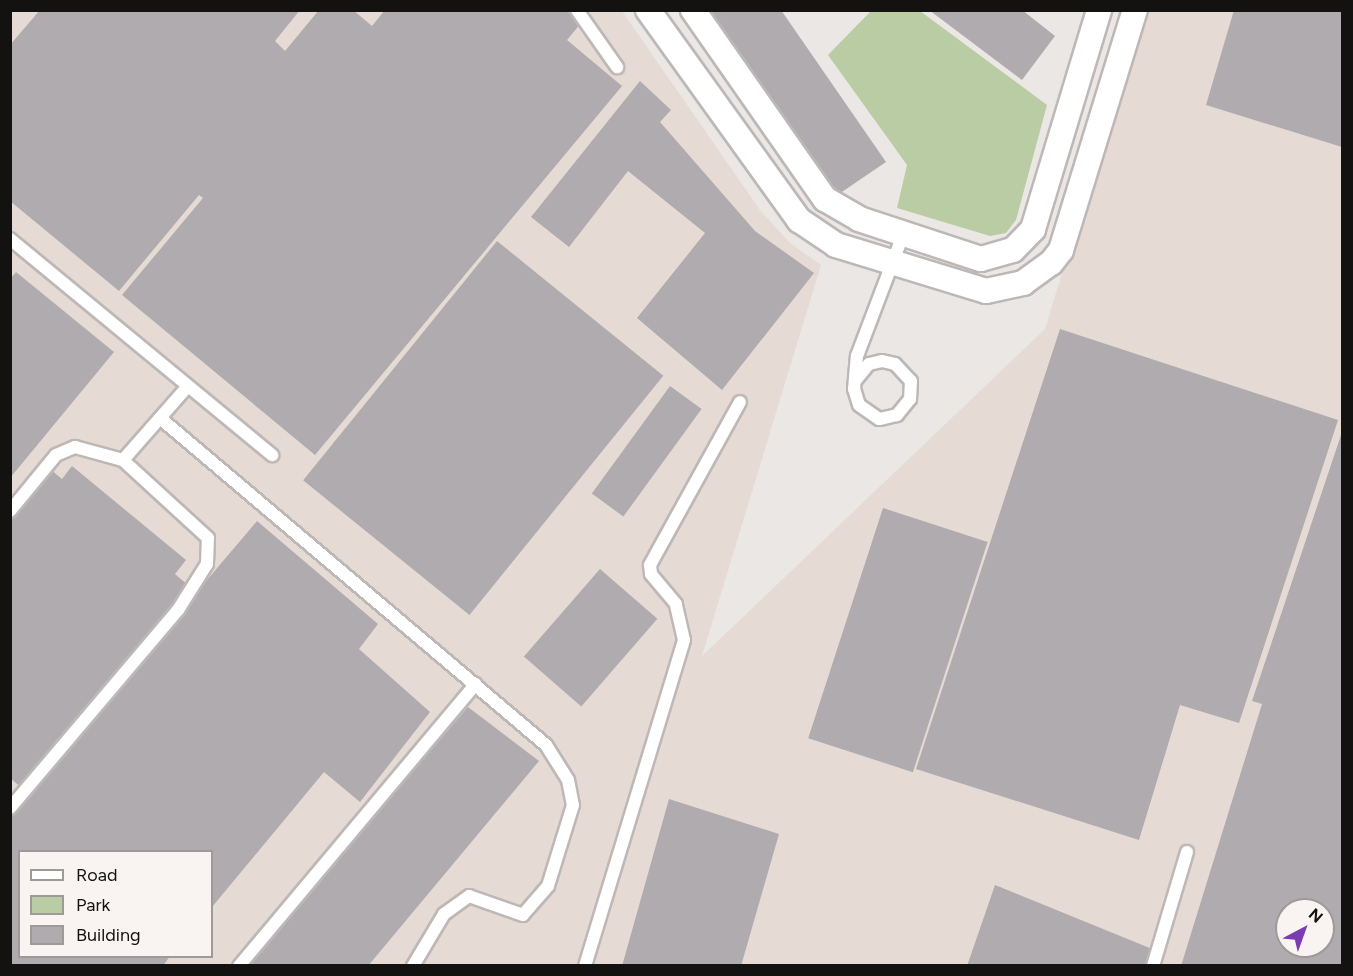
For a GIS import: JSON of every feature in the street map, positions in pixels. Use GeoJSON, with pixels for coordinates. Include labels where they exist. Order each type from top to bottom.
{"type":"FeatureCollection","features":[{"type":"Feature","properties":{"kind":"street"},"geometry":{"type":"LineString","coordinates":[[648,10],[798,220],[836,245],[986,291],[1023,283],[1051,263],[1061,250],[1135,10]]}},
{"type":"Feature","properties":{"kind":"street"},"geometry":{"type":"LineString","coordinates":[[693,10],[825,199],[841,210],[903,235],[981,258],[1013,250],[1033,229],[1099,10]]}},
{"type":"Feature","properties":{"kind":"street"},"geometry":{"type":"LineString","coordinates":[[1059,144],[1091,153]]}},
{"type":"Feature","properties":{"kind":"lane"},"geometry":{"type":"LineString","coordinates":[[577,10],[617,68]]}},
{"type":"Feature","properties":{"kind":"lane"},"geometry":{"type":"LineString","coordinates":[[855,381],[863,369],[875,362],[895,364],[910,381],[910,399],[897,415],[879,419],[859,405],[855,381],[857,356],[903,235]]}},
{"type":"Feature","properties":{"kind":"lane"},"geometry":{"type":"LineString","coordinates":[[10,239],[272,455]]}},
{"type":"Feature","properties":{"kind":"lane"},"geometry":{"type":"LineString","coordinates":[[123,460],[188,386]]}},
{"type":"Feature","properties":{"kind":"lane"},"geometry":{"type":"LineString","coordinates":[[585,966],[684,640],[676,604],[651,574],[650,566],[740,402]]}},
{"type":"Feature","properties":{"kind":"lane"},"geometry":{"type":"LineString","coordinates":[[160,418],[546,745],[568,780],[573,805],[548,886],[523,915],[494,908],[469,896],[444,914],[413,966]]}},
{"type":"Feature","properties":{"kind":"lane"},"geometry":{"type":"LineString","coordinates":[[10,511],[56,454],[75,447],[123,460],[208,538],[207,564],[178,610],[10,808]]}},
{"type":"Feature","properties":{"kind":"lane"},"geometry":{"type":"LineString","coordinates":[[239,966],[476,684]]}},
{"type":"Feature","properties":{"kind":"lane"},"geometry":{"type":"LineString","coordinates":[[1153,966],[1187,852]]}},
{"type":"Feature","properties":{"kind":"shaded area"},"geometry":{"type":"Polygon","coordinates":[[[10,11],[622,11],[760,210],[790,243],[821,265],[702,656],[1045,329],[1142,11],[1342,11],[1342,965],[11,965],[10,11]]]}},
{"type":"Feature","properties":{"kind":"green space"},"geometry":{"type":"Polygon","coordinates":[[[871,11],[920,11],[1047,105],[1016,220],[1006,233],[990,236],[897,208],[907,165],[828,55],[871,11]]]}},
{"type":"Feature","properties":{"kind":"building"},"geometry":{"type":"Polygon","coordinates":[[[40,10],[300,10],[275,41],[285,51],[319,10],[353,10],[372,26],[385,10],[566,10],[581,23],[567,40],[622,86],[315,455],[122,295],[203,198],[199,195],[119,291],[10,201],[10,45],[40,10]]]}},
{"type":"Feature","properties":{"kind":"building"},"geometry":{"type":"Polygon","coordinates":[[[707,10],[781,10],[886,162],[836,196],[707,10]]]}},
{"type":"Feature","properties":{"kind":"building"},"geometry":{"type":"Polygon","coordinates":[[[929,10],[1022,10],[1055,36],[1022,80],[929,10]]]}},
{"type":"Feature","properties":{"kind":"building"},"geometry":{"type":"Polygon","coordinates":[[[1234,10],[1342,10],[1342,147],[1206,105],[1234,10]]]}},
{"type":"Feature","properties":{"kind":"building"},"geometry":{"type":"Polygon","coordinates":[[[640,81],[671,110],[660,122],[755,231],[814,273],[722,390],[637,318],[705,233],[628,171],[569,247],[531,217],[640,81]]]}},
{"type":"Feature","properties":{"kind":"building"},"geometry":{"type":"Polygon","coordinates":[[[497,241],[663,376],[469,615],[303,480],[497,241]]]}},
{"type":"Feature","properties":{"kind":"building"},"geometry":{"type":"Polygon","coordinates":[[[16,272],[114,352],[10,478],[10,279],[16,272]]]}},
{"type":"Feature","properties":{"kind":"building"},"geometry":{"type":"Polygon","coordinates":[[[1060,329],[1338,420],[1239,723],[1180,705],[1139,840],[916,769],[1060,329]]]}},
{"type":"Feature","properties":{"kind":"building"},"geometry":{"type":"Polygon","coordinates":[[[670,386],[702,409],[623,517],[592,494],[670,386]]]}},
{"type":"Feature","properties":{"kind":"building"},"geometry":{"type":"Polygon","coordinates":[[[1342,432],[1342,966],[1181,966],[1262,704],[1252,701],[1342,432]]]}},
{"type":"Feature","properties":{"kind":"building"},"geometry":{"type":"Polygon","coordinates":[[[72,466],[186,560],[175,574],[189,586],[22,788],[10,778],[10,517],[50,469],[62,479],[72,466]]]}},
{"type":"Feature","properties":{"kind":"building"},"geometry":{"type":"Polygon","coordinates":[[[883,508],[988,542],[913,772],[808,738],[883,508]]]}},
{"type":"Feature","properties":{"kind":"building"},"geometry":{"type":"Polygon","coordinates":[[[257,521],[378,624],[359,649],[430,712],[360,802],[324,772],[213,906],[213,850],[18,850],[18,958],[169,958],[163,966],[10,966],[10,812],[257,521]]]}},
{"type":"Feature","properties":{"kind":"building"},"geometry":{"type":"Polygon","coordinates":[[[600,569],[657,619],[581,706],[524,657],[600,569]]]}},
{"type":"Feature","properties":{"kind":"building"},"geometry":{"type":"Polygon","coordinates":[[[468,707],[539,761],[368,966],[246,966],[468,707]]]}},
{"type":"Feature","properties":{"kind":"building"},"geometry":{"type":"Polygon","coordinates":[[[669,799],[779,834],[741,966],[622,966],[669,799]]]}},
{"type":"Feature","properties":{"kind":"building"},"geometry":{"type":"Polygon","coordinates":[[[995,885],[1157,951],[1151,966],[967,966],[995,885]]]}}]}
